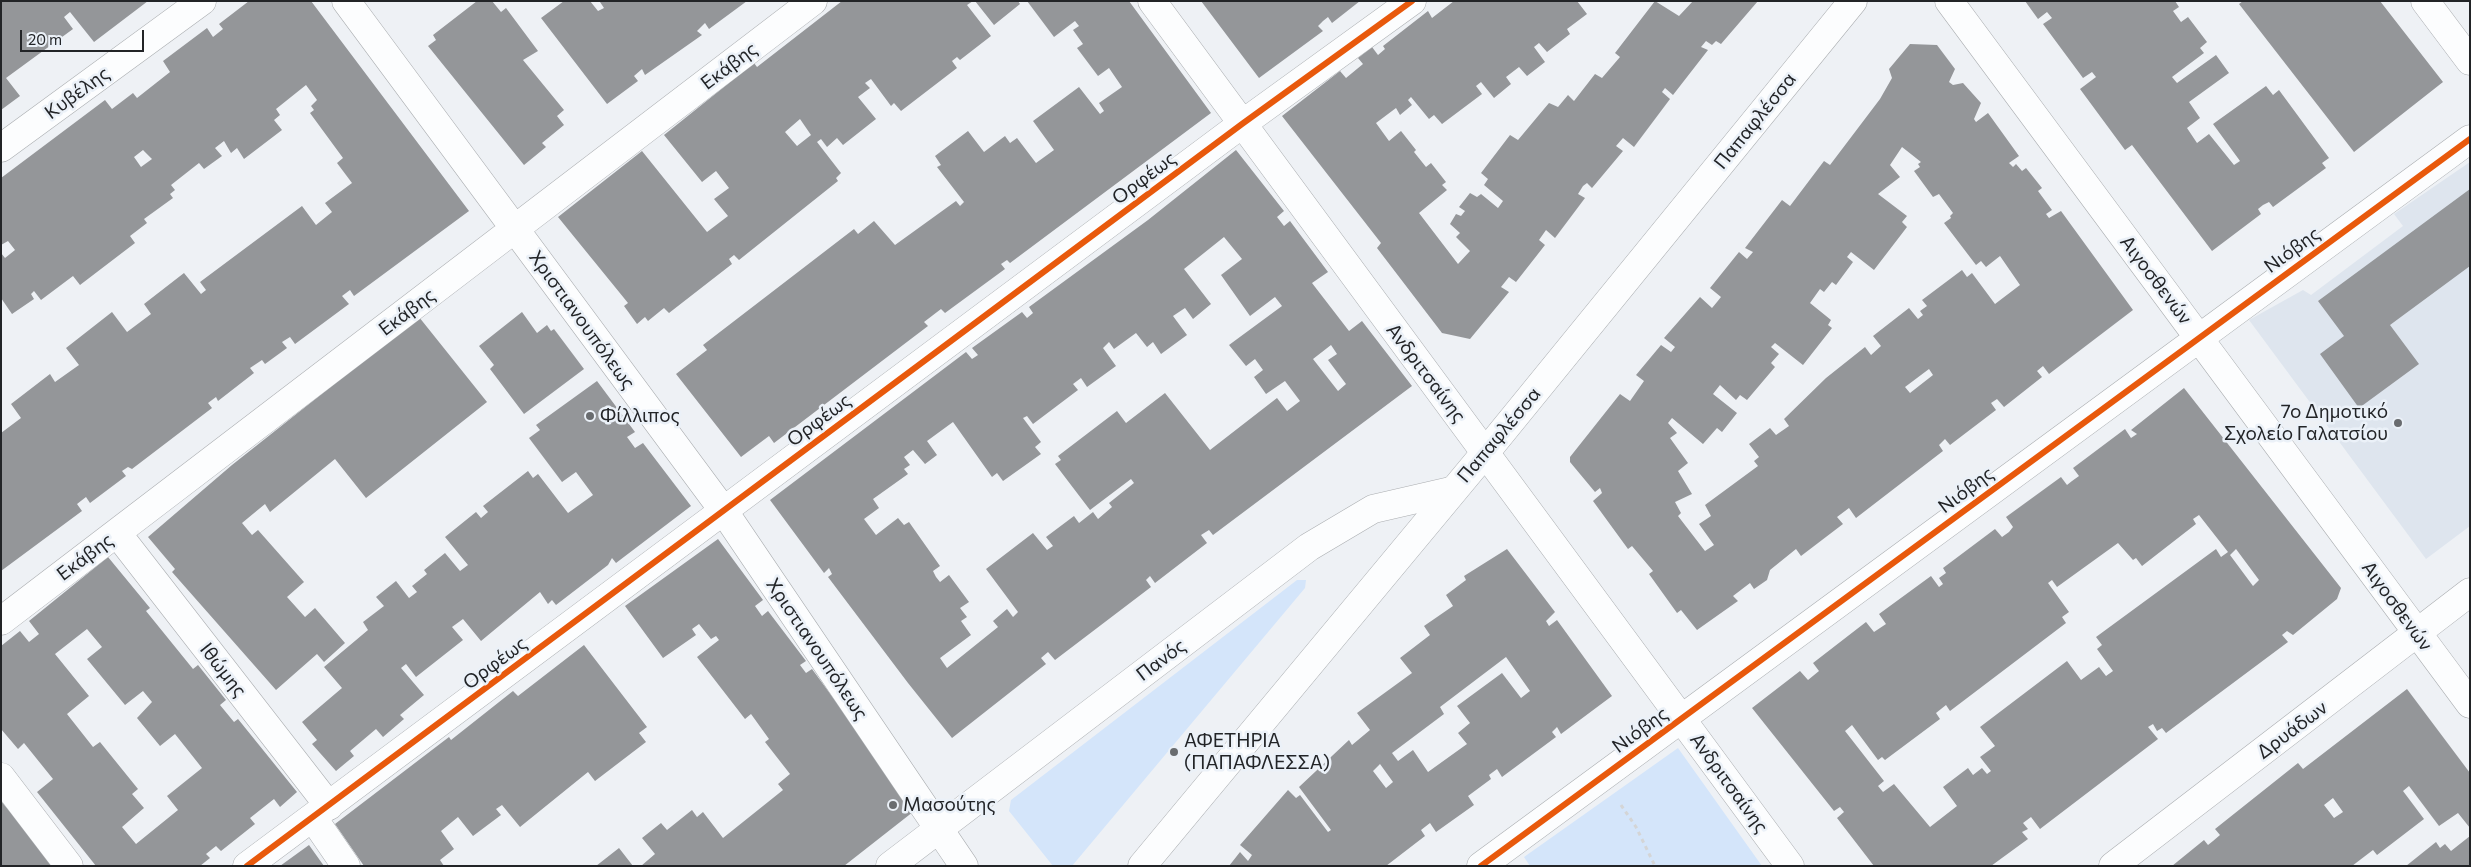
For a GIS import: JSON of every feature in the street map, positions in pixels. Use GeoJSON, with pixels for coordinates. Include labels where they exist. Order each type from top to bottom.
{"type":"FeatureCollection","features":[{"type":"Feature","properties":{"kind":"street","name":"Κυβέλης"},"geometry":{"type":"LineString","coordinates":[[1,148],[202,1]]}},
{"type":"Feature","properties":{"kind":"street","name":"Χριστιανουπόλεως"},"geometry":{"type":"LineString","coordinates":[[346,1],[723,510],[964,866]]}},
{"type":"Feature","properties":{"kind":"street","name":"Εκάβης"},"geometry":{"type":"LineString","coordinates":[[1,622],[813,1]]}},
{"type":"Feature","properties":{"kind":"street","name":"Ανδριτσαίνης"},"geometry":{"type":"LineString","coordinates":[[1152,1],[1790,866]]}},
{"type":"Feature","properties":{"kind":"street","name":"Ορφέως"},"geometry":{"type":"LineString","coordinates":[[246,866],[321,812],[1242,124],[1412,1]]}},
{"type":"Feature","properties":{"kind":"street","name":"Παπαφλέσσα"},"geometry":{"type":"LineString","coordinates":[[1142,866],[1451,492],[1486,453],[1853,1]]}},
{"type":"Feature","properties":{"kind":"street","name":"Αιγοσθενών"},"geometry":{"type":"LineString","coordinates":[[1949,1],[2470,704]]}},
{"type":"Feature","properties":{"kind":"street"},"geometry":{"type":"LineString","coordinates":[[2425,1],[2470,61]]}},
{"type":"Feature","properties":{"kind":"street","name":"Νιόβης"},"geometry":{"type":"LineString","coordinates":[[1481,866],[2198,337],[2470,139]]}},
{"type":"Feature","properties":{"kind":"street","name":"Πανός"},"geometry":{"type":"LineString","coordinates":[[890,866],[1309,547],[1373,509],[1451,492]]}},
{"type":"Feature","properties":{"kind":"street","name":"Ιθώμης"},"geometry":{"type":"LineString","coordinates":[[117,534],[321,812],[346,866]]}},
{"type":"Feature","properties":{"kind":"street","name":"Δρυάδων"},"geometry":{"type":"LineString","coordinates":[[2113,866],[2418,634],[2470,592]]}},
{"type":"Feature","properties":{"kind":"street"},"geometry":{"type":"LineString","coordinates":[[1,777],[69,866]]}},
{"type":"Feature","properties":{"kind":"path"},"geometry":{"type":"LineString","coordinates":[[1601,777],[1636,827],[1655,866]]}},
{"type":"Feature","properties":{"kind":"shaded area","name":"7ο Δημοτικό Σχολείο Γαλατσίου"},"geometry":{"type":"Polygon","coordinates":[[[2470,162],[2470,526],[2426,559],[2249,320],[2303,290],[2311,295],[2403,226],[2394,214],[2470,162]]]}},
{"type":"Feature","properties":{"kind":"shaded area"},"geometry":{"type":"Polygon","coordinates":[[[1297,580],[1306,580],[1305,588],[1072,866],[1053,866],[1009,811],[1011,800],[1297,580]]]}},
{"type":"Feature","properties":{"kind":"shaded area"},"geometry":{"type":"Polygon","coordinates":[[[1678,748],[1762,866],[1530,866],[1524,857],[1678,748]]]}},
{"type":"Feature","properties":{"kind":"building"},"geometry":{"type":"Polygon","coordinates":[[[1,1],[148,1],[94,42],[70,12],[64,17],[73,29],[6,78],[20,96],[1,110],[1,1]]]}},
{"type":"Feature","properties":{"kind":"building"},"geometry":{"type":"Polygon","coordinates":[[[249,1],[311,1],[469,211],[354,296],[350,290],[342,296],[349,304],[295,344],[290,337],[282,342],[287,348],[265,364],[262,360],[250,368],[254,373],[218,401],[216,397],[208,403],[212,408],[132,469],[128,467],[122,471],[126,476],[90,503],[86,497],[77,504],[82,511],[1,571],[1,433],[21,418],[11,404],[50,374],[55,382],[79,365],[66,348],[112,312],[127,332],[151,314],[144,304],[184,273],[201,294],[206,290],[200,282],[302,206],[316,225],[332,212],[325,203],[352,183],[337,163],[343,158],[310,113],[314,110],[311,106],[317,100],[306,85],[276,109],[280,115],[274,120],[282,130],[244,159],[237,148],[231,153],[224,141],[215,148],[222,156],[204,169],[199,163],[171,185],[175,190],[170,194],[173,198],[144,219],[147,223],[130,236],[135,243],[80,285],[73,276],[41,300],[34,291],[31,294],[34,299],[12,314],[1,298],[1,253],[5,258],[15,250],[8,241],[1,245],[1,178],[105,100],[112,109],[133,93],[137,98],[170,72],[163,61],[207,28],[213,37],[223,29],[219,24],[249,1]],[[143,150],[134,157],[141,167],[152,159],[143,150]]]}},
{"type":"Feature","properties":{"kind":"building"},"geometry":{"type":"Polygon","coordinates":[[[477,1],[492,1],[501,12],[506,8],[538,51],[523,60],[564,110],[557,116],[564,125],[542,143],[546,147],[524,165],[428,46],[436,40],[433,35],[477,1]]]}},
{"type":"Feature","properties":{"kind":"building"},"geometry":{"type":"Polygon","coordinates":[[[564,1],[590,1],[598,11],[604,8],[600,2],[602,1],[747,1],[709,29],[705,23],[697,31],[702,35],[645,75],[642,69],[634,76],[638,81],[607,104],[541,18],[564,1]]]}},
{"type":"Feature","properties":{"kind":"building"},"geometry":{"type":"Polygon","coordinates":[[[842,1],[973,1],[967,5],[991,36],[960,60],[957,57],[952,61],[957,68],[901,111],[894,103],[891,106],[871,79],[865,83],[870,88],[858,97],[876,119],[843,145],[837,138],[827,147],[821,139],[817,142],[841,173],[836,178],[838,181],[739,260],[734,255],[729,259],[732,264],[669,313],[664,308],[648,321],[645,317],[637,324],[624,306],[628,303],[558,217],[642,151],[707,232],[728,216],[714,199],[729,188],[716,171],[702,182],[664,135],[754,63],[757,67],[842,1]],[[800,119],[785,132],[797,146],[811,135],[800,119]]]}},
{"type":"Feature","properties":{"kind":"building"},"geometry":{"type":"Polygon","coordinates":[[[975,1],[1018,1],[1020,4],[994,25],[975,1]]]}},
{"type":"Feature","properties":{"kind":"building"},"geometry":{"type":"Polygon","coordinates":[[[1027,1],[1129,1],[1211,113],[1010,263],[1007,260],[1001,264],[1005,269],[945,313],[941,309],[924,322],[928,326],[774,443],[769,436],[741,457],[676,374],[707,350],[703,345],[854,229],[858,234],[874,221],[895,245],[956,201],[960,206],[964,202],[937,167],[941,165],[935,156],[968,131],[984,152],[1005,136],[1010,143],[1017,138],[1036,163],[1054,150],[1033,121],[1079,87],[1100,114],[1104,111],[1099,103],[1122,87],[1109,68],[1098,76],[1077,48],[1083,44],[1073,30],[1079,26],[1075,21],[1054,37],[1027,1]]]}},
{"type":"Feature","properties":{"kind":"building"},"geometry":{"type":"Polygon","coordinates":[[[1201,1],[1360,1],[1332,23],[1328,17],[1318,26],[1323,31],[1259,78],[1201,1]]]}},
{"type":"Feature","properties":{"kind":"building"},"geometry":{"type":"Polygon","coordinates":[[[1454,1],[1577,1],[1587,14],[1567,29],[1570,34],[1547,52],[1539,43],[1534,47],[1545,62],[1527,76],[1519,67],[1506,77],[1511,84],[1494,98],[1481,82],[1476,86],[1482,94],[1442,124],[1434,115],[1429,119],[1411,97],[1408,100],[1412,105],[1400,115],[1396,108],[1376,123],[1389,141],[1401,131],[1426,167],[1431,163],[1446,182],[1442,185],[1447,190],[1419,213],[1458,264],[1470,251],[1456,237],[1460,233],[1450,224],[1456,214],[1461,216],[1465,211],[1459,207],[1470,193],[1477,197],[1481,194],[1498,208],[1503,201],[1484,185],[1488,179],[1481,173],[1510,135],[1518,140],[1549,103],[1558,107],[1568,95],[1574,101],[1595,74],[1602,78],[1620,57],[1615,53],[1655,1],[1679,16],[1693,1],[1758,1],[1721,44],[1716,41],[1712,45],[1706,41],[1701,47],[1708,50],[1673,95],[1665,88],[1662,92],[1670,99],[1634,147],[1623,138],[1616,146],[1623,151],[1592,188],[1587,183],[1583,186],[1578,194],[1585,198],[1555,238],[1546,230],[1539,240],[1545,245],[1516,282],[1509,277],[1501,287],[1509,292],[1470,339],[1442,333],[1377,248],[1381,243],[1282,116],[1340,71],[1346,78],[1363,64],[1358,58],[1372,47],[1378,55],[1385,49],[1383,46],[1428,11],[1432,18],[1454,1]]]}},
{"type":"Feature","properties":{"kind":"building"},"geometry":{"type":"Polygon","coordinates":[[[2025,1],[2175,1],[2179,7],[2173,11],[2181,22],[2188,17],[2207,42],[2200,48],[2204,53],[2172,77],[2177,83],[2216,55],[2229,73],[2189,102],[2200,118],[2187,128],[2197,143],[2209,134],[2234,165],[2240,161],[2213,124],[2266,86],[2273,95],[2279,90],[2329,158],[2322,163],[2326,168],[2273,207],[2269,202],[2263,205],[2258,209],[2261,214],[2212,251],[2132,145],[2125,150],[2080,89],[2096,77],[2092,72],[2083,78],[2043,24],[2052,18],[2047,12],[2038,19],[2025,1]]]}},
{"type":"Feature","properties":{"kind":"building"},"geometry":{"type":"Polygon","coordinates":[[[2243,1],[2380,1],[2443,82],[2354,152],[2239,4],[2243,1]]]}},
{"type":"Feature","properties":{"kind":"building"},"geometry":{"type":"Polygon","coordinates":[[[1910,44],[1937,45],[1955,69],[1949,82],[1953,85],[1963,83],[1981,103],[1974,119],[1976,122],[1988,113],[2019,156],[2009,163],[2013,167],[2016,164],[2022,171],[2026,168],[2042,188],[2038,191],[2052,210],[2046,214],[2049,218],[2061,211],[2133,310],[2049,374],[2043,366],[2037,371],[2042,377],[2004,407],[1997,399],[1991,403],[1996,410],[1950,445],[1945,439],[1939,445],[1943,451],[1856,518],[1849,508],[1837,517],[1843,524],[1801,556],[1796,549],[1770,570],[1767,580],[1754,589],[1750,583],[1733,596],[1738,601],[1697,630],[1681,610],[1677,613],[1649,574],[1653,571],[1632,546],[1628,549],[1593,501],[1602,493],[1600,488],[1595,492],[1570,462],[1570,457],[1620,394],[1630,401],[1644,381],[1636,375],[1661,345],[1671,352],[1675,347],[1664,338],[1700,297],[1712,308],[1717,302],[1721,297],[1710,288],[1739,252],[1747,259],[1753,252],[1745,248],[1782,200],[1790,206],[1824,161],[1830,165],[1880,99],[1892,78],[1889,69],[1910,44]],[[1902,147],[1890,165],[1900,177],[1878,194],[1907,216],[1902,222],[1907,227],[1874,270],[1851,252],[1847,257],[1853,262],[1836,285],[1832,282],[1824,292],[1820,289],[1810,303],[1831,320],[1828,325],[1832,328],[1803,365],[1775,343],[1771,347],[1779,354],[1771,363],[1775,367],[1747,400],[1740,395],[1736,400],[1720,385],[1713,394],[1737,413],[1722,432],[1717,428],[1703,444],[1672,418],[1668,423],[1677,433],[1670,438],[1688,463],[1678,471],[1692,494],[1675,502],[1681,513],[1678,516],[1705,551],[1714,545],[1699,524],[1711,516],[1705,505],[1758,466],[1754,461],[1759,457],[1749,444],[1770,428],[1776,435],[1789,426],[1784,419],[1826,378],[1865,347],[1871,355],[1881,346],[1873,336],[1909,308],[1918,319],[1923,315],[1920,311],[1927,306],[1922,300],[1962,270],[1967,277],[1972,273],[1995,304],[2020,285],[2000,256],[1986,267],[1981,261],[1976,265],[1944,223],[1951,218],[1950,216],[1953,213],[1939,194],[1933,197],[1914,171],[1920,167],[1918,164],[1921,162],[1902,147]],[[1929,369],[1905,387],[1910,393],[1933,375],[1929,369]]]}},
{"type":"Feature","properties":{"kind":"building"},"geometry":{"type":"Polygon","coordinates":[[[1236,150],[1284,211],[1277,217],[1284,226],[1290,221],[1328,272],[1312,283],[1349,331],[1362,321],[1412,386],[1213,535],[1209,530],[1201,535],[1207,543],[1155,583],[1150,576],[1146,580],[1151,587],[1055,660],[1048,652],[1041,658],[1046,664],[952,738],[828,577],[832,574],[829,568],[824,573],[770,500],[966,352],[972,359],[978,355],[972,348],[1022,312],[1027,318],[1033,313],[1029,307],[1148,220],[1236,150]],[[1224,237],[1184,269],[1211,304],[1193,319],[1185,308],[1173,316],[1187,335],[1161,354],[1153,342],[1147,347],[1136,333],[1114,349],[1109,342],[1103,348],[1116,366],[1087,387],[1081,378],[1073,384],[1078,390],[1033,424],[1027,416],[1023,418],[1041,442],[1035,447],[1041,454],[1003,481],[997,473],[992,477],[953,422],[927,441],[937,455],[925,464],[913,450],[904,457],[910,465],[904,469],[908,474],[873,499],[879,508],[864,519],[876,535],[898,518],[904,525],[909,522],[940,566],[933,571],[936,577],[940,582],[949,575],[969,602],[960,608],[967,617],[961,621],[971,635],[940,658],[947,668],[998,627],[993,621],[1007,609],[1013,617],[1018,612],[986,569],[1033,533],[1047,550],[1053,546],[1046,537],[1074,516],[1079,523],[1093,512],[1098,519],[1112,507],[1109,503],[1134,483],[1131,479],[1090,510],[1055,464],[1061,460],[1058,456],[1117,411],[1126,423],[1165,393],[1210,450],[1277,398],[1287,411],[1300,401],[1285,381],[1266,394],[1254,377],[1263,370],[1255,359],[1246,366],[1229,345],[1282,306],[1275,297],[1250,316],[1221,275],[1242,259],[1224,237]],[[1331,345],[1313,359],[1338,391],[1346,384],[1328,360],[1337,354],[1331,345]]]}},
{"type":"Feature","properties":{"kind":"building"},"geometry":{"type":"Polygon","coordinates":[[[2470,189],[2470,266],[2390,325],[2419,364],[2359,408],[2320,354],[2344,336],[2318,301],[2470,189]]]}},
{"type":"Feature","properties":{"kind":"building"},"geometry":{"type":"Polygon","coordinates":[[[522,312],[537,333],[547,325],[551,331],[554,329],[584,369],[524,414],[490,369],[494,365],[479,346],[522,312]]]}},
{"type":"Feature","properties":{"kind":"building"},"geometry":{"type":"Polygon","coordinates":[[[419,317],[487,402],[366,498],[335,459],[270,512],[265,504],[242,523],[252,535],[258,530],[304,582],[287,597],[305,617],[315,608],[345,643],[324,662],[317,654],[276,690],[172,572],[175,569],[148,537],[232,465],[419,317]]]}},
{"type":"Feature","properties":{"kind":"building"},"geometry":{"type":"Polygon","coordinates":[[[597,381],[635,432],[627,437],[635,448],[643,443],[691,506],[616,563],[612,558],[608,565],[556,605],[552,600],[548,604],[540,592],[481,641],[463,619],[452,627],[463,640],[416,677],[406,664],[401,668],[424,695],[400,715],[404,719],[383,737],[376,729],[350,751],[354,756],[336,771],[312,744],[317,740],[302,722],[342,688],[324,667],[368,630],[363,622],[384,606],[376,597],[396,581],[409,598],[417,592],[412,586],[427,574],[424,570],[445,553],[460,571],[468,565],[445,537],[476,512],[481,518],[488,512],[483,506],[528,471],[533,478],[538,474],[568,513],[593,495],[576,472],[562,482],[529,438],[540,430],[536,425],[597,381]]]}},
{"type":"Feature","properties":{"kind":"building"},"geometry":{"type":"Polygon","coordinates":[[[2184,388],[2341,588],[2337,599],[2293,635],[2287,631],[2282,635],[2288,642],[2166,733],[2162,728],[2157,731],[2153,724],[2148,727],[2158,739],[2040,829],[2031,817],[2023,823],[2028,829],[2022,832],[2028,839],[1991,866],[1874,866],[1837,818],[1844,812],[1840,807],[1834,811],[1752,708],[1800,671],[1808,680],[1819,671],[1813,663],[1866,622],[1874,632],[1886,624],[1879,614],[1931,576],[1939,587],[1943,584],[1939,578],[1946,573],[1943,568],[1995,529],[2002,537],[2009,532],[2013,527],[2006,517],[2061,477],[2067,485],[2079,476],[2073,468],[2125,429],[2131,438],[2137,434],[2131,430],[2184,388]],[[2199,515],[2193,519],[2196,524],[2142,566],[2136,558],[2133,560],[2118,543],[2057,587],[2052,580],[2048,583],[2069,612],[2062,617],[2066,623],[1950,711],[1946,705],[1936,713],[1940,719],[1885,760],[1882,757],[1878,760],[1852,725],[1845,731],[1884,781],[1878,786],[1883,792],[1894,784],[1930,827],[1957,806],[1943,787],[1968,768],[1973,775],[1982,768],[1987,774],[1991,771],[1980,757],[1995,746],[1980,727],[2067,661],[2081,680],[2099,667],[2106,676],[2113,671],[2097,649],[2102,645],[2096,637],[2216,549],[2221,557],[2228,552],[2199,515]],[[2236,549],[2230,555],[2253,586],[2259,580],[2236,549]]]}},
{"type":"Feature","properties":{"kind":"building"},"geometry":{"type":"Polygon","coordinates":[[[718,539],[763,600],[755,606],[762,616],[768,611],[806,661],[800,665],[806,673],[812,669],[918,808],[844,866],[641,866],[655,854],[642,838],[661,823],[667,830],[692,810],[697,817],[703,812],[723,838],[783,790],[778,784],[790,774],[765,742],[769,739],[751,714],[745,719],[697,657],[719,640],[716,636],[711,639],[699,624],[692,629],[696,635],[663,658],[625,606],[718,539]]]}},
{"type":"Feature","properties":{"kind":"building"},"geometry":{"type":"Polygon","coordinates":[[[1507,549],[1555,612],[1546,621],[1549,626],[1557,620],[1612,696],[1561,734],[1557,727],[1552,732],[1556,737],[1502,777],[1497,769],[1489,775],[1491,779],[1468,796],[1474,805],[1436,832],[1430,823],[1421,830],[1425,836],[1386,866],[1229,866],[1240,852],[1248,861],[1252,855],[1240,845],[1288,790],[1296,798],[1300,795],[1328,832],[1331,830],[1299,787],[1349,740],[1352,745],[1370,730],[1357,713],[1412,673],[1400,658],[1430,635],[1424,626],[1453,606],[1446,595],[1466,580],[1464,576],[1507,549]],[[1506,657],[1440,707],[1444,714],[1392,753],[1398,761],[1413,750],[1428,772],[1467,744],[1458,733],[1470,723],[1457,706],[1502,673],[1521,698],[1530,691],[1506,657]],[[1380,764],[1373,771],[1386,788],[1393,782],[1380,764]]]}},
{"type":"Feature","properties":{"kind":"building"},"geometry":{"type":"Polygon","coordinates":[[[108,557],[150,608],[146,611],[193,669],[198,665],[226,700],[220,705],[234,722],[238,719],[297,792],[280,807],[274,799],[250,818],[255,824],[221,851],[216,846],[206,854],[210,858],[200,866],[96,866],[37,792],[53,779],[24,743],[18,749],[1,729],[1,646],[20,631],[29,642],[39,634],[29,621],[108,557]],[[87,629],[55,654],[89,696],[67,714],[93,747],[100,742],[138,789],[132,794],[144,808],[122,827],[136,844],[178,810],[167,796],[202,768],[175,734],[160,746],[137,718],[152,702],[143,691],[125,705],[87,659],[102,647],[87,629]]]}},
{"type":"Feature","properties":{"kind":"building"},"geometry":{"type":"Polygon","coordinates":[[[584,645],[647,727],[639,733],[646,742],[595,781],[588,772],[520,827],[502,805],[496,809],[501,815],[473,836],[458,817],[441,831],[454,849],[440,860],[444,866],[364,866],[335,824],[449,737],[451,740],[513,691],[518,696],[584,645]]]}},
{"type":"Feature","properties":{"kind":"building"},"geometry":{"type":"Polygon","coordinates":[[[2407,689],[2470,773],[2470,828],[2458,813],[2439,826],[2409,786],[2403,791],[2424,819],[2377,855],[2373,850],[2352,866],[2172,866],[2204,840],[2208,845],[2213,841],[2220,835],[2215,829],[2298,763],[2303,769],[2407,689]],[[2333,798],[2324,805],[2334,818],[2343,812],[2333,798]]]}},
{"type":"Feature","properties":{"kind":"building"},"geometry":{"type":"Polygon","coordinates":[[[1,801],[17,820],[56,866],[1,866],[1,801]]]}},
{"type":"Feature","properties":{"kind":"building"},"geometry":{"type":"Polygon","coordinates":[[[2470,836],[2470,866],[2406,866],[2436,842],[2440,848],[2445,844],[2451,851],[2470,836]]]}},
{"type":"Feature","properties":{"kind":"building"},"geometry":{"type":"Polygon","coordinates":[[[309,845],[324,866],[280,866],[309,845]]]}},
{"type":"Feature","properties":{"kind":"building"},"geometry":{"type":"Polygon","coordinates":[[[619,848],[633,866],[596,866],[619,848]]]}},
{"type":"Feature","properties":{"kind":"cycle path"},"geometry":{"type":"LineString","coordinates":[[247,866],[1242,124],[1412,1]]}},
{"type":"Feature","properties":{"kind":"cycle path"},"geometry":{"type":"LineString","coordinates":[[1481,866],[2470,139]]}},
{"type":"Feature","properties":{"kind":"place","name":"Φίλλιπος"},"geometry":{"type":"Point","coordinates":[590,416]}},
{"type":"Feature","properties":{"kind":"place","name":"7ο Δημοτικό Σχολείο Γαλατσίου"},"geometry":{"type":"Point","coordinates":[2398,423]}},
{"type":"Feature","properties":{"kind":"place","name":"ΑΦΕΤΗΡΙΑ (ΠΑΠΑΦΛΕΣΣΑ)"},"geometry":{"type":"Point","coordinates":[1174,752]}},
{"type":"Feature","properties":{"kind":"place","name":"Μασούτης"},"geometry":{"type":"Point","coordinates":[893,805]}}]}
